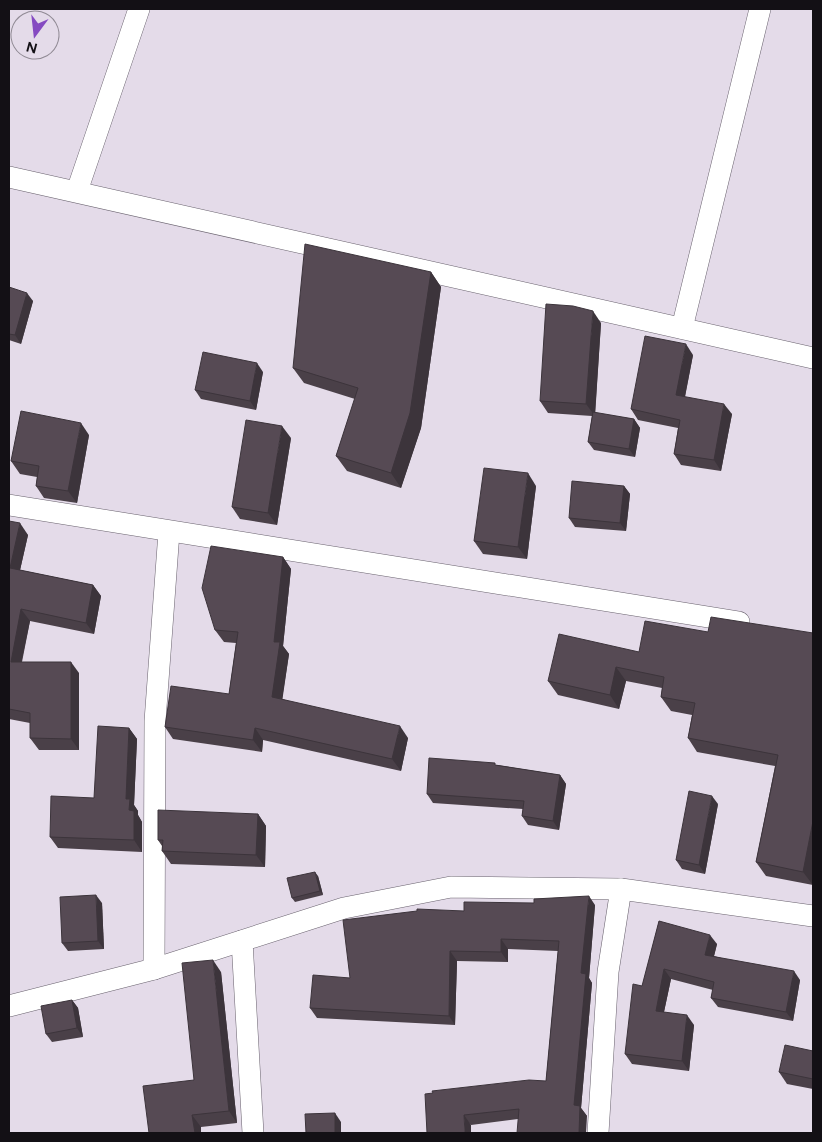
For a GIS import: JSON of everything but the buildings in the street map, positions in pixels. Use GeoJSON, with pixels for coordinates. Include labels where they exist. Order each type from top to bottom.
{"type":"FeatureCollection","features":[{"type":"Feature","properties":{"kind":"street"},"geometry":{"type":"LineString","coordinates":[[77,191],[139,9]]}},
{"type":"Feature","properties":{"kind":"street"},"geometry":{"type":"LineString","coordinates":[[682,328],[760,9]]}},
{"type":"Feature","properties":{"kind":"street"},"geometry":{"type":"LineString","coordinates":[[10,179],[77,191],[813,358]]}},
{"type":"Feature","properties":{"kind":"street"},"geometry":{"type":"LineString","coordinates":[[9,505],[755,624]]}},
{"type":"Feature","properties":{"kind":"street"},"geometry":{"type":"LineString","coordinates":[[154,968],[155,721],[169,532]]}},
{"type":"Feature","properties":{"kind":"street"},"geometry":{"type":"LineString","coordinates":[[9,1006],[154,968],[344,908],[452,887],[620,889],[813,916]]}},
{"type":"Feature","properties":{"kind":"street"},"geometry":{"type":"LineString","coordinates":[[598,1133],[608,972],[620,889]]}},
{"type":"Feature","properties":{"kind":"street"},"geometry":{"type":"LineString","coordinates":[[242,941],[253,1133]]}}]}
